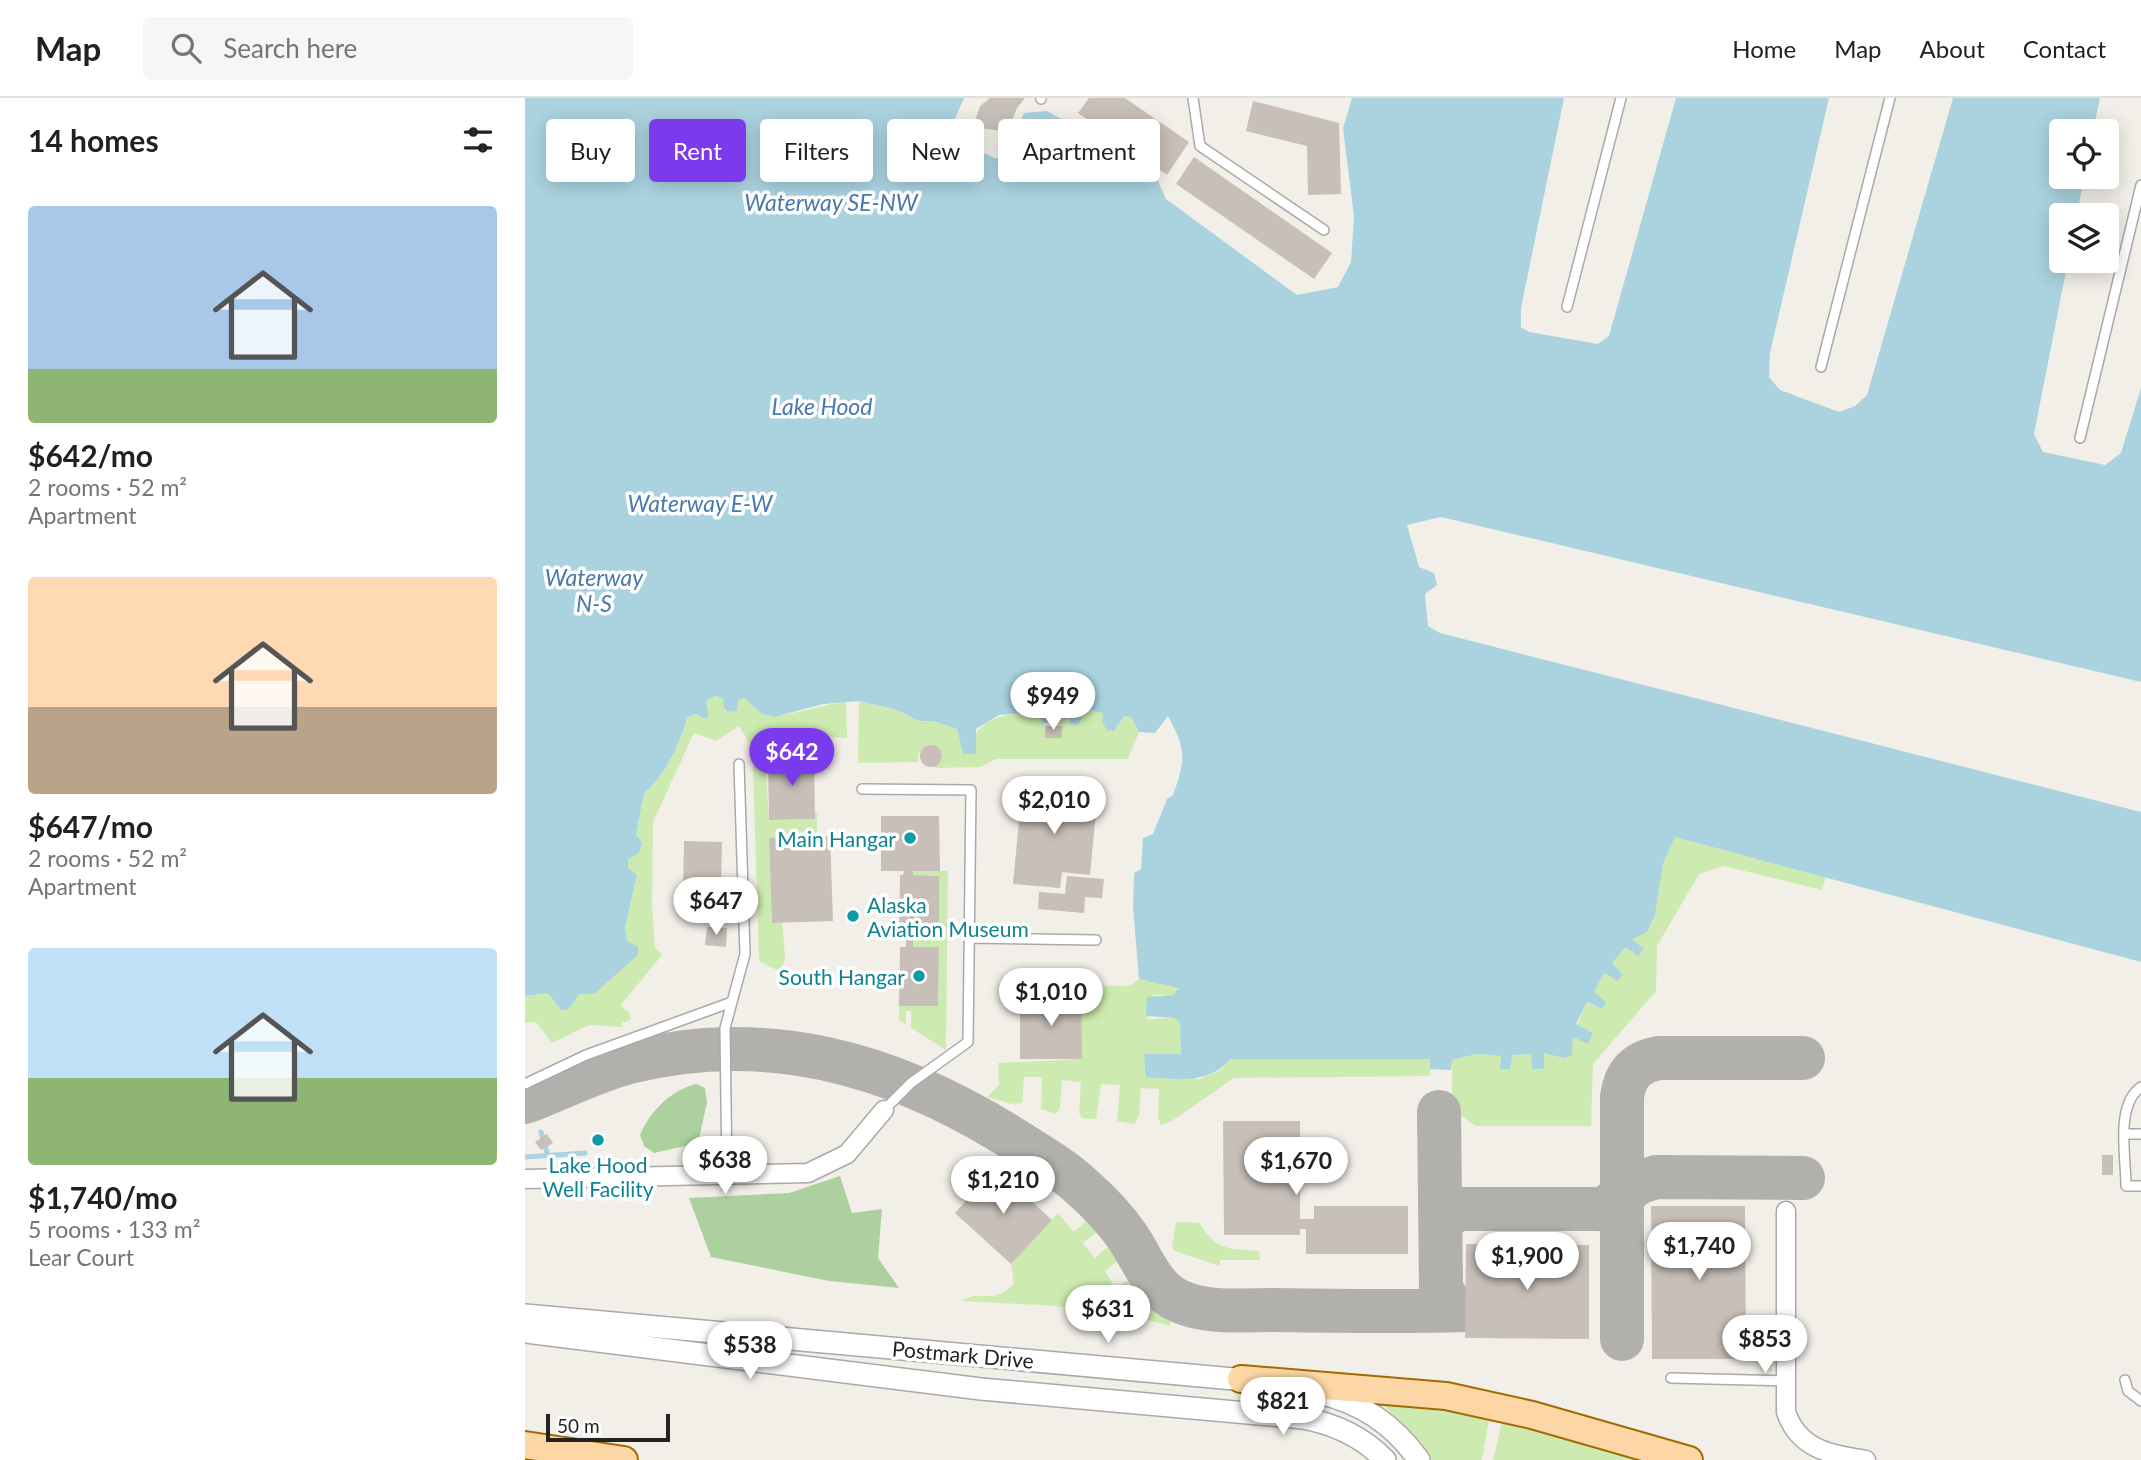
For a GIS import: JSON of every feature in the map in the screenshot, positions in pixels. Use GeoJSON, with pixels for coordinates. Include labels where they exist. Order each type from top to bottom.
{"type":"FeatureCollection","features":[{"type":"Feature","properties":{"kind":"main road"},"geometry":{"type":"LineString","coordinates":[[1241,1379],[1446,1396],[1521,1412],[1689,1460]]}},
{"type":"Feature","properties":{"kind":"main road"},"geometry":{"type":"LineString","coordinates":[[525,1445],[624,1460]]}},
{"type":"Feature","properties":{"kind":"main road"},"geometry":{"type":"LineString","coordinates":[[564,1451],[596,1460]]}},
{"type":"Feature","properties":{"kind":"street"},"geometry":{"type":"LineString","coordinates":[[525,1179],[808,1173],[847,1154],[884,1110]]}},
{"type":"Feature","properties":{"kind":"street"},"geometry":{"type":"LineString","coordinates":[[1786,1210],[1786,1412],[1800,1437],[1812,1447],[1866,1460]]}},
{"type":"Feature","properties":{"kind":"street","name":"Postmark Drive"},"geometry":{"type":"LineString","coordinates":[[525,1315],[1241,1379],[1321,1394],[1360,1407],[1391,1428],[1419,1460]]}},
{"type":"Feature","properties":{"kind":"street","name":"Postmark Drive"},"geometry":{"type":"LineString","coordinates":[[525,1332],[981,1389],[1303,1418],[1343,1429],[1359,1437],[1385,1460]]}},
{"type":"Feature","properties":{"kind":"lane"},"geometry":{"type":"LineString","coordinates":[[1193,98],[1200,146],[1324,230]]}},
{"type":"Feature","properties":{"kind":"lane"},"geometry":{"type":"LineString","coordinates":[[1567,306],[1621,98]]}},
{"type":"Feature","properties":{"kind":"lane"},"geometry":{"type":"LineString","coordinates":[[1821,367],[1890,98]]}},
{"type":"Feature","properties":{"kind":"lane"},"geometry":{"type":"LineString","coordinates":[[2080,438],[2141,185]]}},
{"type":"Feature","properties":{"kind":"lane"},"geometry":{"type":"LineString","coordinates":[[727,1176],[725,1039],[745,954],[739,764]]}},
{"type":"Feature","properties":{"kind":"lane"},"geometry":{"type":"LineString","coordinates":[[862,789],[971,790],[968,1042],[911,1083],[884,1110]]}},
{"type":"Feature","properties":{"kind":"lane"},"geometry":{"type":"LineString","coordinates":[[969,938],[1096,940]]}},
{"type":"Feature","properties":{"kind":"lane"},"geometry":{"type":"LineString","coordinates":[[525,1084],[586,1055],[732,1002]]}},
{"type":"Feature","properties":{"kind":"lane"},"geometry":{"type":"LineString","coordinates":[[2141,1087],[2130,1096],[2125,1111],[2126,1186],[2141,1186]]}},
{"type":"Feature","properties":{"kind":"lane"},"geometry":{"type":"LineString","coordinates":[[2126,1134],[2141,1134]]}},
{"type":"Feature","properties":{"kind":"lane"},"geometry":{"type":"LineString","coordinates":[[1671,1378],[1785,1381]]}},
{"type":"Feature","properties":{"kind":"lane"},"geometry":{"type":"LineString","coordinates":[[2125,1380],[2128,1391],[2141,1401]]}},
{"type":"Feature","properties":{"kind":"green space"},"geometry":{"type":"Polygon","coordinates":[[[715,696],[738,700],[744,698],[762,714],[771,716],[846,702],[847,738],[802,736],[750,744],[739,726],[716,741],[694,733],[653,822],[652,905],[655,947],[662,955],[620,1006],[629,1012],[631,1020],[622,1023],[623,1027],[589,1025],[552,1043],[536,1022],[525,1023],[525,996],[548,993],[561,1010],[627,941],[625,928],[637,876],[628,868],[628,859],[642,842],[636,835],[644,793],[659,778],[671,758],[687,717],[696,714],[705,719],[709,715],[706,701],[715,696]]]}},
{"type":"Feature","properties":{"kind":"green space"},"geometry":{"type":"Polygon","coordinates":[[[859,701],[897,710],[919,721],[933,721],[957,729],[963,754],[986,724],[1013,714],[1041,712],[1046,738],[1062,737],[1062,726],[1051,722],[1050,710],[1068,708],[1070,722],[1080,723],[1084,709],[1131,717],[1139,732],[1128,759],[996,759],[981,767],[934,768],[942,760],[942,753],[934,745],[927,745],[919,753],[918,762],[858,763],[859,701]]]}},
{"type":"Feature","properties":{"kind":"green space"},"geometry":{"type":"Polygon","coordinates":[[[765,757],[769,820],[814,819],[814,812],[817,813],[817,836],[769,838],[772,923],[782,923],[783,928],[785,960],[779,971],[759,961],[753,766],[765,757]]]}},
{"type":"Feature","properties":{"kind":"green space"},"geometry":{"type":"Polygon","coordinates":[[[1675,837],[1826,877],[1822,890],[1724,866],[1699,874],[1657,946],[1656,991],[1593,1064],[1591,1126],[1475,1126],[1452,1109],[1452,1060],[1477,1054],[1501,1056],[1500,1069],[1510,1069],[1511,1055],[1531,1054],[1544,1069],[1544,1053],[1563,1058],[1587,1002],[1601,1009],[1594,992],[1604,972],[1623,974],[1612,963],[1626,947],[1644,949],[1632,939],[1655,915],[1663,864],[1675,837]]]}},
{"type":"Feature","properties":{"kind":"green space"},"geometry":{"type":"Polygon","coordinates":[[[913,871],[948,871],[946,1050],[911,1028],[911,1011],[906,1011],[906,1024],[899,1020],[899,1006],[938,1006],[939,948],[913,947],[913,935],[939,935],[939,876],[913,875],[913,871]]]}},
{"type":"Feature","properties":{"kind":"green space"},"geometry":{"type":"Polygon","coordinates":[[[1139,979],[1178,987],[1174,995],[1155,995],[1147,1019],[1175,1018],[1180,1023],[1181,1054],[1197,1080],[1221,1070],[1231,1059],[1431,1059],[1430,1076],[1234,1078],[1172,1121],[1161,1125],[1158,1118],[1159,1089],[1141,1088],[1139,1116],[1134,1124],[1117,1121],[1120,1085],[1101,1084],[1096,1119],[1082,1118],[1079,1113],[1081,1082],[1062,1080],[1060,1108],[1056,1114],[1041,1109],[1042,1077],[1024,1077],[1022,1103],[1012,1104],[987,1097],[999,1085],[998,1063],[1081,1059],[1081,986],[1130,986],[1139,979]]]}},
{"type":"Feature","properties":{"kind":"green space"},"geometry":{"type":"Polygon","coordinates":[[[696,1084],[705,1088],[707,1102],[699,1139],[685,1146],[654,1153],[644,1146],[640,1135],[649,1118],[670,1096],[696,1084]]]}},
{"type":"Feature","properties":{"kind":"green space"},"geometry":{"type":"Polygon","coordinates":[[[840,1176],[852,1213],[882,1209],[878,1258],[899,1288],[829,1281],[711,1257],[689,1198],[789,1193],[840,1176]]]}},
{"type":"Feature","properties":{"kind":"green space"},"geometry":{"type":"Polygon","coordinates":[[[1058,1213],[1074,1232],[1087,1220],[1095,1219],[1099,1230],[1083,1243],[1095,1258],[1105,1249],[1116,1246],[1123,1257],[1105,1271],[1115,1288],[1127,1281],[1137,1282],[1149,1305],[1171,1322],[1170,1326],[1093,1310],[961,1301],[968,1297],[1001,1294],[1007,1290],[1014,1283],[1011,1264],[1058,1213]]]}},
{"type":"Feature","properties":{"kind":"green space"},"geometry":{"type":"Polygon","coordinates":[[[1176,1222],[1200,1223],[1218,1244],[1259,1251],[1260,1260],[1220,1260],[1220,1266],[1175,1251],[1172,1247],[1176,1222]]]}},
{"type":"Feature","properties":{"kind":"green space"},"geometry":{"type":"Polygon","coordinates":[[[1377,1399],[1490,1413],[1482,1460],[1431,1460],[1420,1441],[1377,1399]]]}},
{"type":"Feature","properties":{"kind":"green space"},"geometry":{"type":"Polygon","coordinates":[[[1503,1418],[1651,1460],[1493,1460],[1503,1418]]]}},
{"type":"Feature","properties":{"kind":"water","name":"Lake Hood"},"geometry":{"type":"Polygon","coordinates":[[[525,98],[964,98],[955,119],[887,119],[887,182],[984,182],[984,153],[998,158],[998,182],[1158,182],[1166,199],[1297,295],[1338,287],[1351,262],[1354,217],[1343,128],[1352,98],[1564,98],[1521,308],[1521,327],[1529,332],[1598,344],[1609,336],[1676,98],[1829,98],[1770,353],[1769,377],[1780,390],[1839,412],[1855,406],[1867,395],[1953,98],[2100,98],[2096,119],[2049,119],[2049,189],[2082,189],[2079,203],[2049,203],[2049,273],[2066,273],[2034,434],[2043,452],[2105,465],[2121,453],[2141,388],[2141,682],[1441,517],[1407,525],[1419,567],[1434,573],[1437,585],[1425,594],[1428,626],[1440,633],[2141,812],[2141,962],[1675,837],[1663,864],[1655,915],[1647,932],[1632,939],[1644,949],[1638,956],[1626,947],[1612,963],[1623,974],[1618,981],[1604,973],[1594,992],[1606,1002],[1602,1009],[1587,1002],[1576,1024],[1593,1033],[1588,1044],[1573,1037],[1572,1055],[1563,1058],[1544,1053],[1544,1069],[1532,1069],[1531,1054],[1512,1055],[1510,1069],[1500,1069],[1501,1056],[1477,1054],[1452,1060],[1451,1070],[1430,1069],[1430,1059],[1231,1059],[1202,1077],[1146,1077],[1144,1054],[1181,1054],[1180,1023],[1175,1018],[1146,1016],[1147,997],[1174,995],[1178,988],[1139,979],[1133,907],[1134,873],[1141,869],[1143,838],[1153,834],[1167,799],[1173,795],[1182,763],[1181,746],[1168,716],[1155,733],[1139,732],[1131,717],[1124,716],[1114,731],[1107,730],[1102,722],[1103,713],[1085,709],[1080,723],[1076,725],[1070,723],[1068,708],[1051,710],[1051,722],[1042,723],[1040,712],[999,715],[976,729],[976,754],[963,754],[957,729],[933,721],[919,721],[897,710],[859,701],[823,704],[774,717],[762,714],[744,698],[738,700],[737,711],[729,712],[724,708],[723,698],[715,696],[706,701],[709,716],[705,719],[696,714],[687,717],[671,758],[644,793],[636,835],[642,842],[639,853],[628,859],[628,868],[637,875],[625,928],[627,941],[638,947],[638,955],[594,994],[579,994],[569,1009],[561,1010],[548,993],[525,996],[525,98]]]}},
{"type":"Feature","properties":{"kind":"water","name":"Lake Hood"},"geometry":{"type":"Polygon","coordinates":[[[1047,111],[1061,119],[1021,119],[1024,113],[1047,111]]]}},
{"type":"Feature","properties":{"kind":"building"},"geometry":{"type":"Polygon","coordinates":[[[990,98],[1025,98],[1012,119],[998,119],[998,131],[984,129],[984,119],[976,119],[980,106],[990,98]]]}},
{"type":"Feature","properties":{"kind":"building"},"geometry":{"type":"Polygon","coordinates":[[[1089,98],[1125,98],[1156,119],[1087,119],[1078,113],[1089,98]]]}},
{"type":"Feature","properties":{"kind":"building"},"geometry":{"type":"Polygon","coordinates":[[[1253,101],[1339,123],[1341,194],[1308,195],[1307,146],[1246,131],[1253,101]]]}},
{"type":"Feature","properties":{"kind":"building"},"geometry":{"type":"Polygon","coordinates":[[[1160,122],[1189,142],[1167,175],[1160,170],[1160,122]]]}},
{"type":"Feature","properties":{"kind":"building"},"geometry":{"type":"Polygon","coordinates":[[[1194,157],[1332,253],[1314,279],[1176,184],[1194,157]]]}},
{"type":"Feature","properties":{"kind":"building"},"geometry":{"type":"Polygon","coordinates":[[[1045,726],[1062,726],[1062,738],[1045,738],[1045,726]]]}},
{"type":"Feature","properties":{"kind":"building"},"geometry":{"type":"Polygon","coordinates":[[[931,745],[939,748],[942,756],[939,764],[931,767],[923,764],[920,756],[923,748],[931,745]]]}},
{"type":"Feature","properties":{"kind":"building"},"geometry":{"type":"Polygon","coordinates":[[[814,757],[815,819],[769,820],[768,758],[814,757]]]}},
{"type":"Feature","properties":{"kind":"building"},"geometry":{"type":"Polygon","coordinates":[[[1022,789],[1098,792],[1090,875],[1062,872],[1060,888],[1013,884],[1022,789]]]}},
{"type":"Feature","properties":{"kind":"building"},"geometry":{"type":"Polygon","coordinates":[[[881,816],[939,816],[940,871],[913,871],[913,875],[939,876],[939,935],[913,935],[913,947],[939,947],[938,1006],[899,1006],[900,947],[906,947],[906,935],[899,935],[900,875],[903,875],[904,871],[881,871],[881,816]]]}},
{"type":"Feature","properties":{"kind":"building"},"geometry":{"type":"Polygon","coordinates":[[[830,836],[833,921],[772,923],[769,838],[830,836]]]}},
{"type":"Feature","properties":{"kind":"building"},"geometry":{"type":"Polygon","coordinates":[[[684,841],[722,842],[721,889],[683,889],[684,841]]]}},
{"type":"Feature","properties":{"kind":"building"},"geometry":{"type":"Polygon","coordinates":[[[1067,876],[1104,879],[1102,898],[1085,897],[1084,913],[1038,909],[1039,892],[1065,894],[1067,876]]]}},
{"type":"Feature","properties":{"kind":"building"},"geometry":{"type":"Polygon","coordinates":[[[707,927],[727,928],[726,947],[705,945],[707,927]]]}},
{"type":"Feature","properties":{"kind":"building"},"geometry":{"type":"Polygon","coordinates":[[[1020,997],[1081,997],[1082,1059],[1020,1059],[1020,997]]]}},
{"type":"Feature","properties":{"kind":"building"},"geometry":{"type":"Polygon","coordinates":[[[1223,1121],[1300,1121],[1300,1219],[1314,1219],[1314,1206],[1408,1206],[1408,1254],[1306,1254],[1306,1229],[1300,1229],[1300,1235],[1224,1235],[1223,1121]]]}},
{"type":"Feature","properties":{"kind":"building"},"geometry":{"type":"Polygon","coordinates":[[[547,1134],[553,1143],[541,1150],[535,1142],[547,1134]]]}},
{"type":"Feature","properties":{"kind":"building"},"geometry":{"type":"Polygon","coordinates":[[[2102,1155],[2113,1155],[2113,1175],[2102,1175],[2102,1155]]]}},
{"type":"Feature","properties":{"kind":"building"},"geometry":{"type":"Polygon","coordinates":[[[996,1168],[1052,1220],[1011,1264],[955,1213],[996,1168]]]}},
{"type":"Feature","properties":{"kind":"building"},"geometry":{"type":"Polygon","coordinates":[[[1651,1206],[1745,1206],[1746,1359],[1652,1359],[1651,1206]]]}},
{"type":"Feature","properties":{"kind":"building"},"geometry":{"type":"Polygon","coordinates":[[[1466,1244],[1589,1245],[1589,1339],[1465,1338],[1466,1244]]]}},
{"type":"Feature","properties":{"kind":"waterway"},"geometry":{"type":"LineString","coordinates":[[541,1132],[548,1156]]}},
{"type":"Feature","properties":{"kind":"waterway"},"geometry":{"type":"LineString","coordinates":[[525,1157],[585,1153]]}},
{"type":"Feature","properties":{"kind":"taxiway"},"geometry":{"type":"LineString","coordinates":[[525,1102],[615,1066],[680,1052],[729,1049],[778,1051],[825,1059],[872,1071],[918,1088],[963,1110],[1055,1165],[1081,1186],[1117,1222],[1155,1281],[1179,1301],[1201,1308],[1225,1310],[1464,1310]]}},
{"type":"Feature","properties":{"kind":"taxiway"},"geometry":{"type":"LineString","coordinates":[[1622,1339],[1622,1097],[1629,1076],[1638,1066],[1659,1058],[1803,1058]]}},
{"type":"Feature","properties":{"kind":"taxiway"},"geometry":{"type":"LineString","coordinates":[[1439,1112],[1441,1287],[1448,1302],[1464,1310]]}},
{"type":"Feature","properties":{"kind":"taxiway"},"geometry":{"type":"LineString","coordinates":[[1604,1209],[1638,1183],[1656,1177],[1803,1178]]}},
{"type":"Feature","properties":{"kind":"taxiway"},"geometry":{"type":"LineString","coordinates":[[1441,1221],[1458,1209],[1602,1209],[1611,1212],[1622,1223]]}},
{"type":"Feature","properties":{"kind":"place","name":"Main Hangar"},"geometry":{"type":"Point","coordinates":[910,838]}},
{"type":"Feature","properties":{"kind":"place","name":"Alaska Aviation Museum"},"geometry":{"type":"Point","coordinates":[853,916]}},
{"type":"Feature","properties":{"kind":"place","name":"South Hangar"},"geometry":{"type":"Point","coordinates":[919,976]}},
{"type":"Feature","properties":{"kind":"place","name":"Lake Hood Well Facility"},"geometry":{"type":"Point","coordinates":[598,1140]}},
{"type":"Feature","properties":{"kind":"water label","name":"Waterway SE-NW"},"geometry":{"type":"Point","coordinates":[831,202]}},
{"type":"Feature","properties":{"kind":"water label","name":"Waterway E-W"},"geometry":{"type":"Point","coordinates":[700,503]}},
{"type":"Feature","properties":{"kind":"water label","name":"Waterway N-S"},"geometry":{"type":"Point","coordinates":[594,590]}}]}
